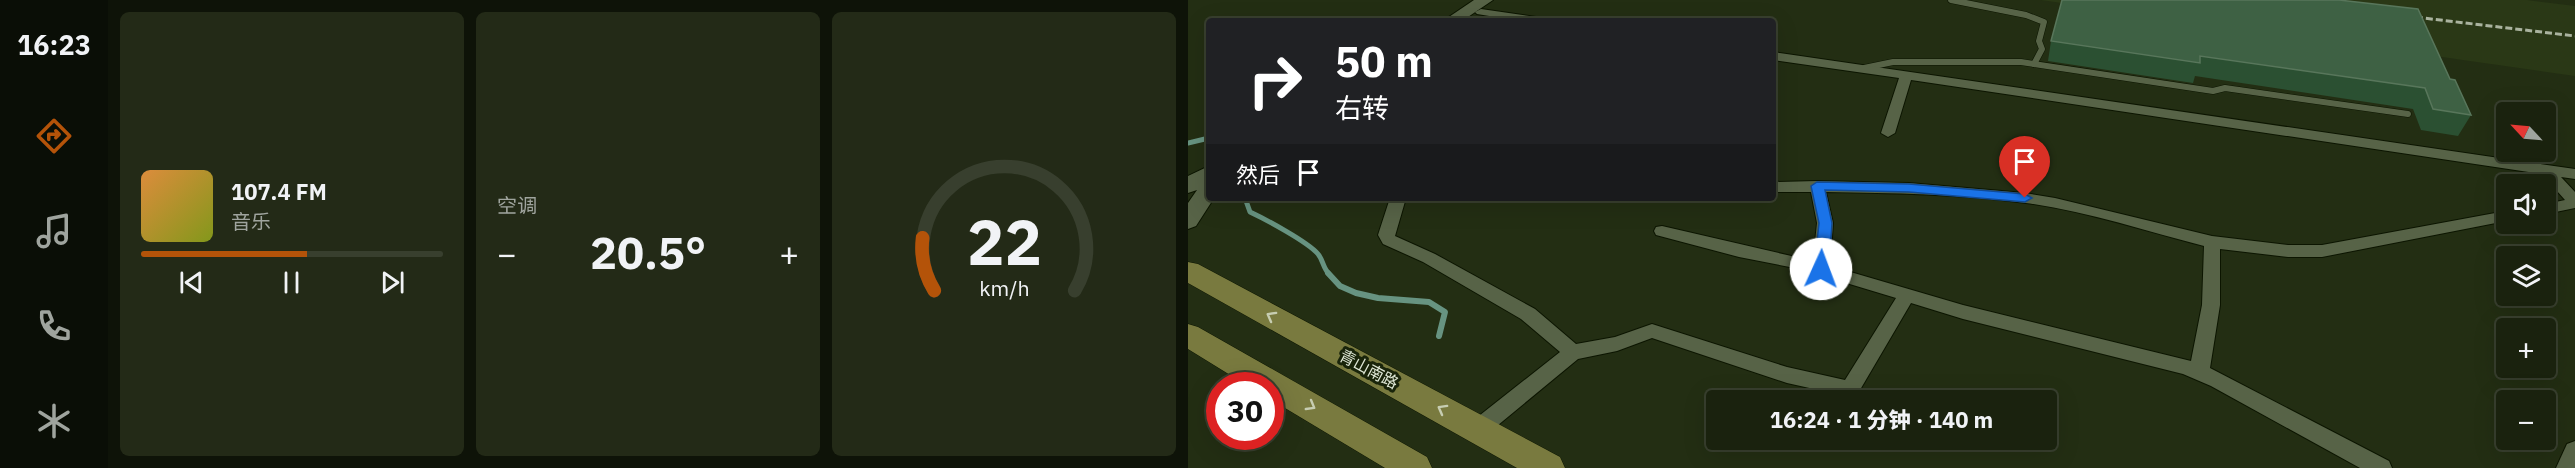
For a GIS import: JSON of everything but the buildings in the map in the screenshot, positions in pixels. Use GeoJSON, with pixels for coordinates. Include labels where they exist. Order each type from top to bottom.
{"type":"FeatureCollection","features":[{"type":"Feature","properties":{"kind":"main road","name":"青山南路"},"geometry":{"type":"LineString","coordinates":[[1190,270],[1548,468]]}},
{"type":"Feature","properties":{"kind":"main road"},"geometry":{"type":"LineString","coordinates":[[1188,335],[1414,468]]}},
{"type":"Feature","properties":{"kind":"street"},"geometry":{"type":"LineString","coordinates":[[1459,18],[1500,0]]}},
{"type":"Feature","properties":{"kind":"street"},"geometry":{"type":"LineString","coordinates":[[1478,11],[1524,18]]}},
{"type":"Feature","properties":{"kind":"street"},"geometry":{"type":"LineString","coordinates":[[1776,56],[2575,174]]}},
{"type":"Feature","properties":{"kind":"street"},"geometry":{"type":"LineString","coordinates":[[1888,133],[1906,76]]}},
{"type":"Feature","properties":{"kind":"street"},"geometry":{"type":"LineString","coordinates":[[1188,175],[1206,169]]}},
{"type":"Feature","properties":{"kind":"street"},"geometry":{"type":"LineString","coordinates":[[2548,171],[2575,202],[2556,207]]}},
{"type":"Feature","properties":{"kind":"street"},"geometry":{"type":"LineString","coordinates":[[1188,186],[1206,174]]}},
{"type":"Feature","properties":{"kind":"street"},"geometry":{"type":"LineString","coordinates":[[1817,186],[1825,223],[1821,269]]}},
{"type":"Feature","properties":{"kind":"street"},"geometry":{"type":"LineString","coordinates":[[1776,187],[1909,188],[2025,198],[2055,203],[2212,242],[2288,251],[2322,251],[2496,218]]}},
{"type":"Feature","properties":{"kind":"street"},"geometry":{"type":"LineString","coordinates":[[1188,200],[1206,190]]}},
{"type":"Feature","properties":{"kind":"street"},"geometry":{"type":"LineString","coordinates":[[1188,221],[1206,193]]}},
{"type":"Feature","properties":{"kind":"street"},"geometry":{"type":"LineString","coordinates":[[1397,201],[1386,235],[1389,240],[1429,258],[1528,314],[1573,352]]}},
{"type":"Feature","properties":{"kind":"street"},"geometry":{"type":"LineString","coordinates":[[1662,231],[1821,269],[1963,312],[2199,372],[2381,468]]}},
{"type":"Feature","properties":{"kind":"street"},"geometry":{"type":"LineString","coordinates":[[2199,372],[2211,305],[2212,242]]}},
{"type":"Feature","properties":{"kind":"street"},"geometry":{"type":"LineString","coordinates":[[1478,429],[1573,352],[1617,344],[1658,331],[1787,375],[1850,389],[1907,295]]}},
{"type":"Feature","properties":{"kind":"street"},"geometry":{"type":"LineString","coordinates":[[2567,468],[2575,451]]}},
{"type":"Feature","properties":{"kind":"lane"},"geometry":{"type":"LineString","coordinates":[[1951,0],[2026,15],[2044,22],[2039,41],[2042,49],[2034,64]]}},
{"type":"Feature","properties":{"kind":"lane"},"geometry":{"type":"LineString","coordinates":[[1861,69],[1893,62],[2034,64],[2213,91],[2225,87],[2409,114]]}},
{"type":"Feature","properties":{"kind":"shaded area"},"geometry":{"type":"Polygon","coordinates":[[[2041,0],[2527,0],[2575,6],[2575,76],[2041,0]]]}},
{"type":"Feature","properties":{"kind":"waterway"},"geometry":{"type":"LineString","coordinates":[[1188,143],[1206,139]]}},
{"type":"Feature","properties":{"kind":"waterway"},"geometry":{"type":"LineString","coordinates":[[1246,201],[1250,212],[1286,231],[1313,249],[1320,256],[1329,274]]}},
{"type":"Feature","properties":{"kind":"waterway"},"geometry":{"type":"LineString","coordinates":[[1328,273],[1340,286],[1356,293],[1378,298],[1429,302],[1445,312],[1439,336]]}},
{"type":"Feature","properties":{"kind":"railway"},"geometry":{"type":"LineString","coordinates":[[2406,16],[2575,36]]}},
{"type":"Feature","properties":{"kind":"route"},"geometry":{"type":"LineString","coordinates":[[1821,269],[1825,223],[1817,186],[1909,188],[2025,198]]}}]}
